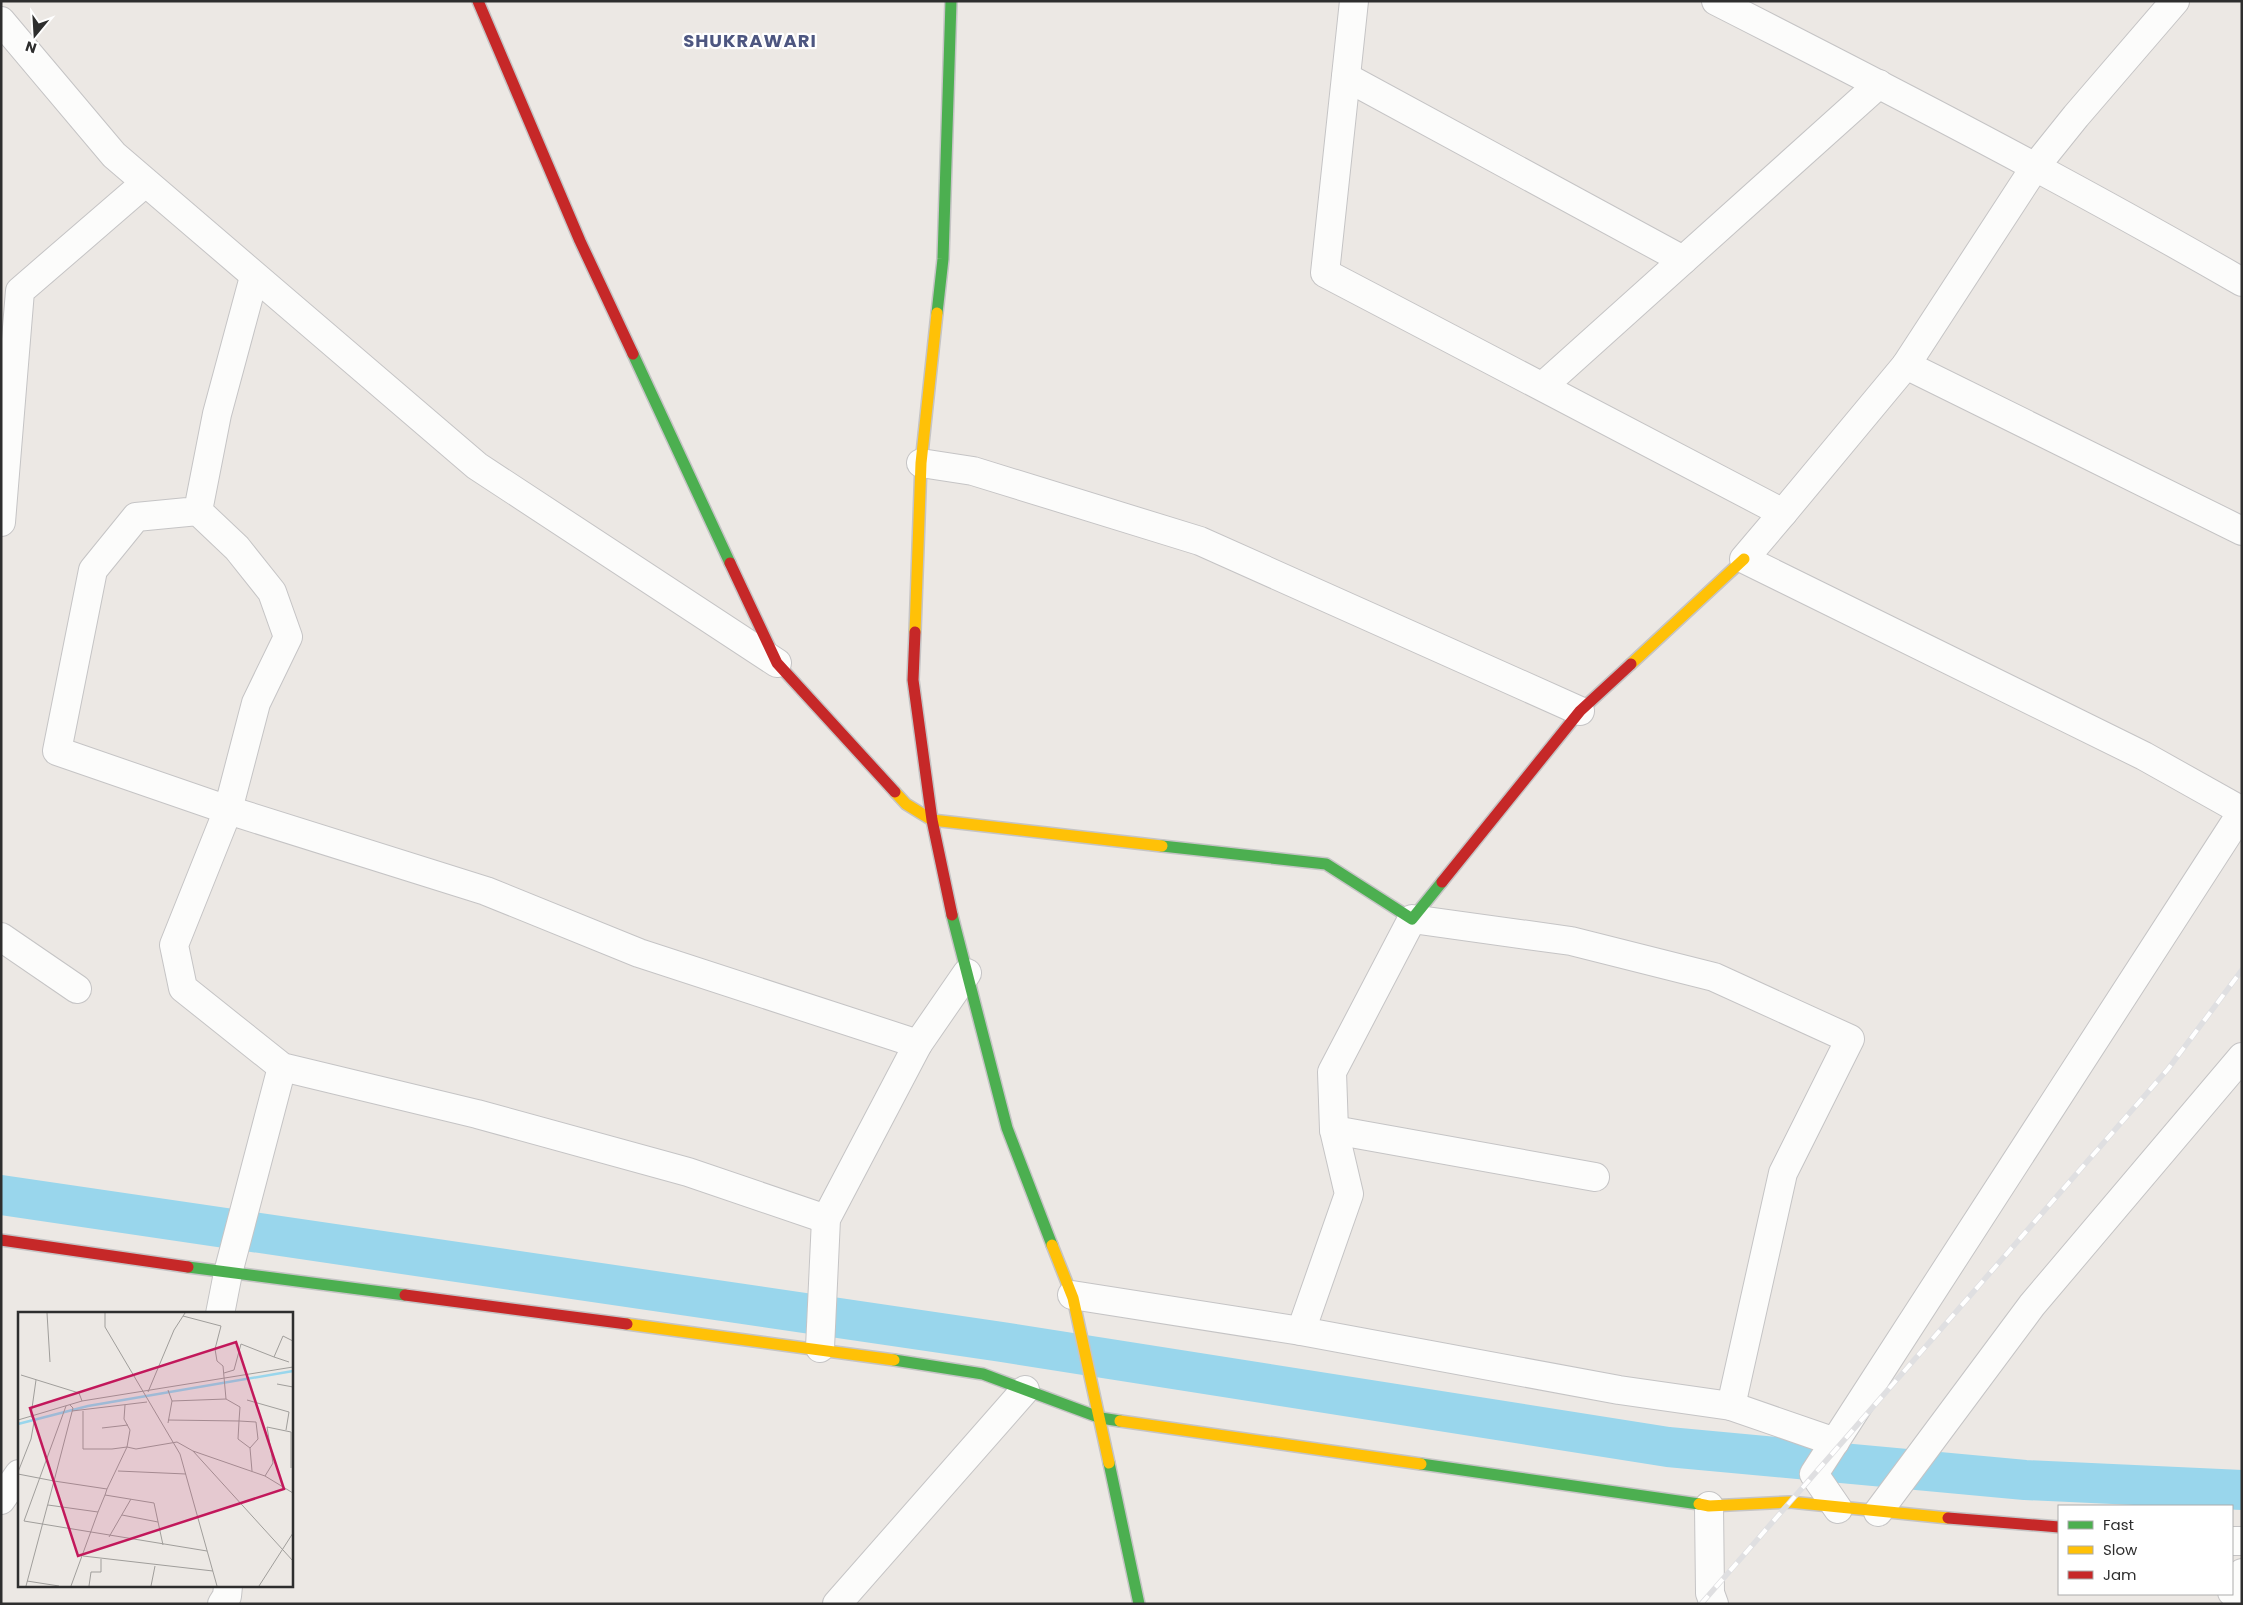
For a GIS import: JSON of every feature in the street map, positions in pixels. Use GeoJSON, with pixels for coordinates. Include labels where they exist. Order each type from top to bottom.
{"type":"FeatureCollection","features":[{"type":"Feature","properties":{"kind":"street"},"geometry":{"type":"LineString","coordinates":[[478,1],[580,241],[777,663]]}},
{"type":"Feature","properties":{"kind":"street"},"geometry":{"type":"LineString","coordinates":[[951,1],[943,259],[921,463],[913,680],[932,820],[949,902],[1007,1128],[1072,1296],[1100,1417],[1139,1604]]}},
{"type":"Feature","properties":{"kind":"street"},"geometry":{"type":"LineString","coordinates":[[1354,1],[1325,273],[1783,513]]}},
{"type":"Feature","properties":{"kind":"street"},"geometry":{"type":"LineString","coordinates":[[1716,1],[1879,84],[2125,215],[2242,282]]}},
{"type":"Feature","properties":{"kind":"street"},"geometry":{"type":"LineString","coordinates":[[1301,1332],[1349,1194],[1334,1130],[1332,1072],[1412,919],[1580,710],[1744,559],[1783,513],[1906,365],[2035,167],[2076,116],[2175,1]]}},
{"type":"Feature","properties":{"kind":"street"},"geometry":{"type":"LineString","coordinates":[[1,21],[114,155],[254,277],[477,466],[777,663],[906,804],[932,820],[1326,864],[1412,919],[1572,941],[1714,977],[1850,1039],[1783,1173],[1731,1406]]}},
{"type":"Feature","properties":{"kind":"street"},"geometry":{"type":"LineString","coordinates":[[1346,77],[1684,260]]}},
{"type":"Feature","properties":{"kind":"street"},"geometry":{"type":"LineString","coordinates":[[1543,386],[1879,84]]}},
{"type":"Feature","properties":{"kind":"street"},"geometry":{"type":"LineString","coordinates":[[1,522],[20,290],[145,183]]}},
{"type":"Feature","properties":{"kind":"street"},"geometry":{"type":"LineString","coordinates":[[198,511],[217,414],[254,277]]}},
{"type":"Feature","properties":{"kind":"street"},"geometry":{"type":"LineString","coordinates":[[1906,365],[2242,531]]}},
{"type":"Feature","properties":{"kind":"street"},"geometry":{"type":"LineString","coordinates":[[921,463],[973,471],[1200,541],[1580,710]]}},
{"type":"Feature","properties":{"kind":"street"},"geometry":{"type":"LineString","coordinates":[[826,1220],[688,1172],[477,1114],[282,1067],[183,988],[174,946],[228,810],[256,703],[288,636],[272,592],[237,548],[198,511],[136,518],[93,570],[57,751],[228,810],[486,891],[639,953],[918,1044]]}},
{"type":"Feature","properties":{"kind":"street"},"geometry":{"type":"LineString","coordinates":[[1744,559],[2144,756],[2242,811],[1814,1474],[1838,1509]]}},
{"type":"Feature","properties":{"kind":"street"},"geometry":{"type":"LineString","coordinates":[[1,937],[77,989]]}},
{"type":"Feature","properties":{"kind":"street"},"geometry":{"type":"LineString","coordinates":[[820,1348],[826,1220],[918,1044],[967,973]]}},
{"type":"Feature","properties":{"kind":"street"},"geometry":{"type":"LineString","coordinates":[[1878,1512],[2032,1305],[2242,1057]]}},
{"type":"Feature","properties":{"kind":"street"},"geometry":{"type":"LineString","coordinates":[[220,1312],[228,1273],[282,1067]]}},
{"type":"Feature","properties":{"kind":"street"},"geometry":{"type":"LineString","coordinates":[[1334,1130],[1595,1177]]}},
{"type":"Feature","properties":{"kind":"street"},"geometry":{"type":"LineString","coordinates":[[1,1240],[228,1273],[820,1348],[983,1374],[1100,1417],[1708,1506],[1790,1502],[1838,1509],[2058,1527]]}},
{"type":"Feature","properties":{"kind":"street"},"geometry":{"type":"LineString","coordinates":[[1072,1296],[1301,1332],[1619,1390],[1731,1406],[1835,1442]]}},
{"type":"Feature","properties":{"kind":"street"},"geometry":{"type":"LineString","coordinates":[[837,1604],[1025,1390]]}},
{"type":"Feature","properties":{"kind":"street"},"geometry":{"type":"LineString","coordinates":[[1,1500],[18,1475]]}},
{"type":"Feature","properties":{"kind":"street"},"geometry":{"type":"LineString","coordinates":[[1708,1506],[1710,1593],[1714,1604]]}},
{"type":"Feature","properties":{"kind":"street"},"geometry":{"type":"LineString","coordinates":[[2233,1589],[2242,1573]]}},
{"type":"Feature","properties":{"kind":"street"},"geometry":{"type":"LineString","coordinates":[[222,1604],[227,1596],[228,1588]]}},
{"type":"Feature","properties":{"kind":"waterway"},"geometry":{"type":"LineString","coordinates":[[1,1195],[1002,1342],[1668,1447],[2025,1480],[2242,1490]]}},
{"type":"Feature","properties":{"kind":"railway"},"geometry":{"type":"LineString","coordinates":[[1701,1604],[2168,1069],[2242,970]]}},
{"type":"Feature","properties":{"kind":"traffic: fast"},"geometry":{"type":"LineString","coordinates":[[937,313],[943,259],[951,1]]}},
{"type":"Feature","properties":{"kind":"traffic: fast"},"geometry":{"type":"LineString","coordinates":[[633,354],[730,563]]}},
{"type":"Feature","properties":{"kind":"traffic: fast"},"geometry":{"type":"LineString","coordinates":[[1162,846],[1326,864],[1412,919],[1442,882]]}},
{"type":"Feature","properties":{"kind":"traffic: fast"},"geometry":{"type":"LineString","coordinates":[[952,915],[1007,1128],[1052,1245]]}},
{"type":"Feature","properties":{"kind":"traffic: fast"},"geometry":{"type":"LineString","coordinates":[[188,1267],[405,1295]]}},
{"type":"Feature","properties":{"kind":"traffic: fast"},"geometry":{"type":"LineString","coordinates":[[894,1360],[983,1374],[1101,1418],[1120,1421]]}},
{"type":"Feature","properties":{"kind":"traffic: fast"},"geometry":{"type":"LineString","coordinates":[[1109,1463],[1139,1604]]}},
{"type":"Feature","properties":{"kind":"traffic: fast"},"geometry":{"type":"LineString","coordinates":[[1421,1464],[1699,1504]]}},
{"type":"Feature","properties":{"kind":"traffic: slow"},"geometry":{"type":"LineString","coordinates":[[915,632],[921,463],[937,313]]}},
{"type":"Feature","properties":{"kind":"traffic: slow"},"geometry":{"type":"LineString","coordinates":[[1631,664],[1744,559]]}},
{"type":"Feature","properties":{"kind":"traffic: slow"},"geometry":{"type":"LineString","coordinates":[[895,792],[906,804],[932,820],[1162,846]]}},
{"type":"Feature","properties":{"kind":"traffic: slow"},"geometry":{"type":"LineString","coordinates":[[1052,1245],[1073,1298],[1109,1463]]}},
{"type":"Feature","properties":{"kind":"traffic: slow"},"geometry":{"type":"LineString","coordinates":[[627,1324],[894,1360]]}},
{"type":"Feature","properties":{"kind":"traffic: slow"},"geometry":{"type":"LineString","coordinates":[[1120,1421],[1421,1464]]}},
{"type":"Feature","properties":{"kind":"traffic: slow"},"geometry":{"type":"LineString","coordinates":[[1699,1504],[1709,1506],[1790,1502],[1948,1518]]}},
{"type":"Feature","properties":{"kind":"traffic: jam"},"geometry":{"type":"LineString","coordinates":[[478,1],[580,241],[633,354]]}},
{"type":"Feature","properties":{"kind":"traffic: jam"},"geometry":{"type":"LineString","coordinates":[[730,563],[777,663],[895,792]]}},
{"type":"Feature","properties":{"kind":"traffic: jam"},"geometry":{"type":"LineString","coordinates":[[915,632],[913,680],[932,820],[952,915]]}},
{"type":"Feature","properties":{"kind":"traffic: jam"},"geometry":{"type":"LineString","coordinates":[[1442,882],[1580,711],[1631,664]]}},
{"type":"Feature","properties":{"kind":"traffic: jam"},"geometry":{"type":"LineString","coordinates":[[1,1240],[188,1267]]}},
{"type":"Feature","properties":{"kind":"traffic: jam"},"geometry":{"type":"LineString","coordinates":[[405,1295],[627,1324]]}},
{"type":"Feature","properties":{"kind":"traffic: jam"},"geometry":{"type":"LineString","coordinates":[[1948,1518],[2058,1527]]}},
{"type":"Feature","properties":{"kind":"district","name":"SHUKRAWARI"},"geometry":{"type":"Point","coordinates":[750,41]}}]}
